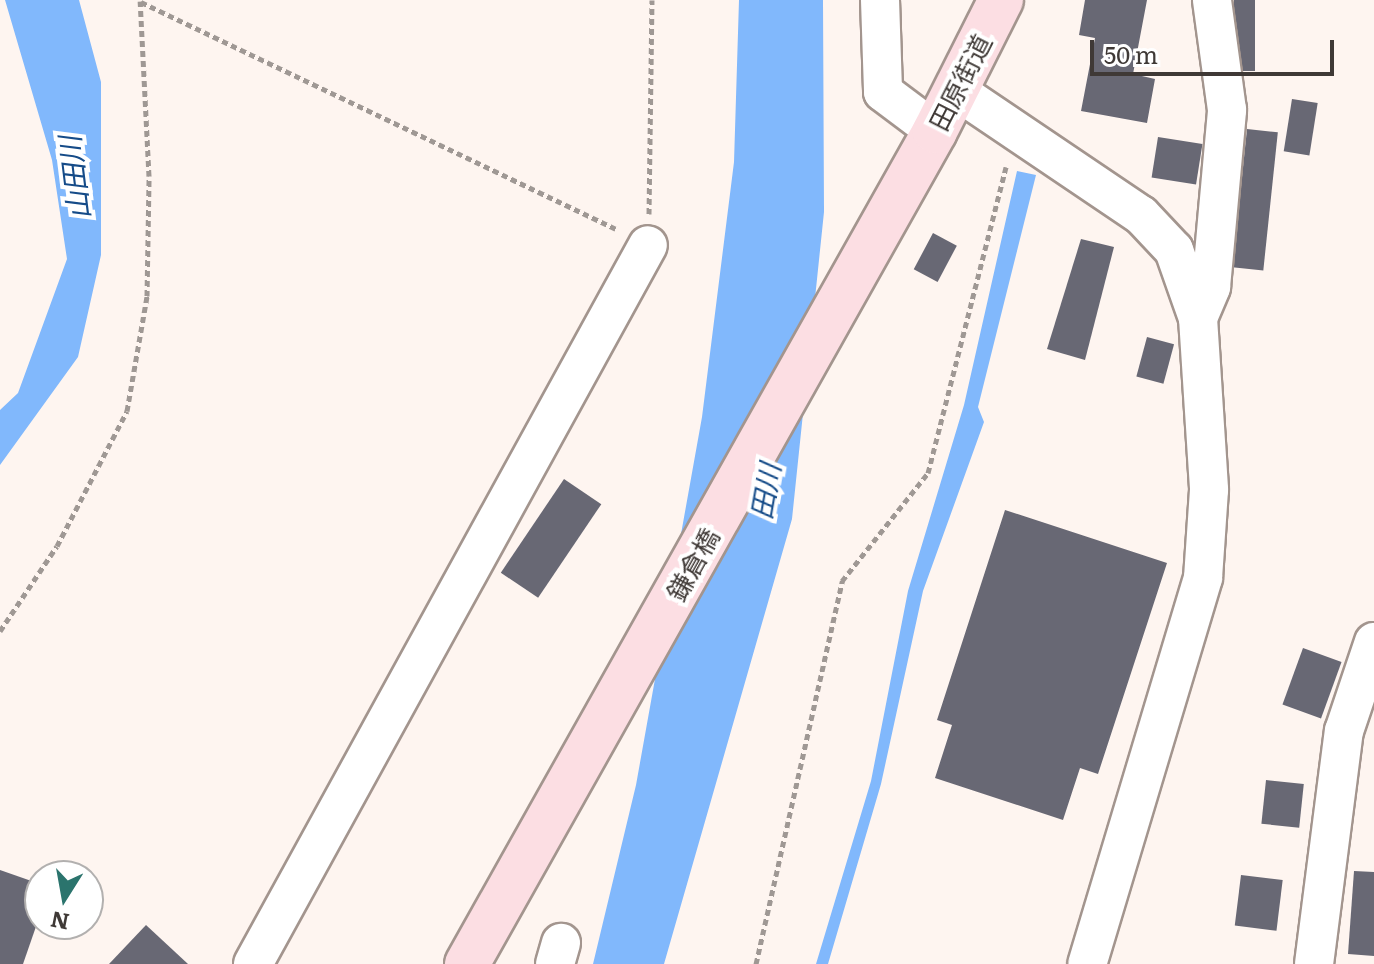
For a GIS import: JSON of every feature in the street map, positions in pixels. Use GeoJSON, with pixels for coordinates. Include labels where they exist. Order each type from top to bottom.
{"type":"FeatureCollection","features":[{"type":"Feature","properties":{"kind":"main road","name":"田原街道"},"geometry":{"type":"LineString","coordinates":[[925,148],[957,91],[1001,0]]}},
{"type":"Feature","properties":{"kind":"main road","name":"鎌倉橋"},"geometry":{"type":"LineString","coordinates":[[467,964],[925,148]]}},
{"type":"Feature","properties":{"kind":"street"},"geometry":{"type":"LineString","coordinates":[[880,0],[883,92],[925,148]]}},
{"type":"Feature","properties":{"kind":"street"},"geometry":{"type":"LineString","coordinates":[[1198,318],[1211,287],[1227,110],[1212,0]]}},
{"type":"Feature","properties":{"kind":"street"},"geometry":{"type":"LineString","coordinates":[[957,91],[1158,232],[1184,272],[1198,318],[1209,490],[1203,578],[1087,964]]}},
{"type":"Feature","properties":{"kind":"street"},"geometry":{"type":"LineString","coordinates":[[253,964],[648,245]]}},
{"type":"Feature","properties":{"kind":"street"},"geometry":{"type":"LineString","coordinates":[[1314,964],[1344,731],[1374,642]]}},
{"type":"Feature","properties":{"kind":"path"},"geometry":{"type":"LineString","coordinates":[[0,631],[57,546],[127,411],[147,296],[149,176],[140,1],[648,245],[652,0]]}},
{"type":"Feature","properties":{"kind":"path"},"geometry":{"type":"LineString","coordinates":[[756,964],[842,581],[928,473],[1015,130]]}},
{"type":"Feature","properties":{"kind":"water","name":"山田川"},"geometry":{"type":"Polygon","coordinates":[[[5,0],[79,0],[101,82],[101,255],[78,357],[0,465],[0,410],[18,393],[67,259],[52,160],[5,0]]]}},
{"type":"Feature","properties":{"kind":"water","name":"田川"},"geometry":{"type":"Polygon","coordinates":[[[739,0],[823,0],[824,212],[792,519],[664,964],[593,964],[636,785],[702,417],[734,162],[739,0]]]}},
{"type":"Feature","properties":{"kind":"water"},"geometry":{"type":"Polygon","coordinates":[[[1017,171],[1036,175],[978,407],[984,422],[923,591],[881,784],[828,964],[816,964],[871,781],[908,591],[964,405],[1017,171]]]}},
{"type":"Feature","properties":{"kind":"building"},"geometry":{"type":"Polygon","coordinates":[[[1085,0],[1147,0],[1133,74],[1155,79],[1147,123],[1081,111],[1095,38],[1079,35],[1085,0]]]}},
{"type":"Feature","properties":{"kind":"building"},"geometry":{"type":"Polygon","coordinates":[[[1234,0],[1255,0],[1255,71],[1234,71],[1234,0]]]}},
{"type":"Feature","properties":{"kind":"building"},"geometry":{"type":"Polygon","coordinates":[[[1292,99],[1318,103],[1309,155],[1284,151],[1292,99]]]}},
{"type":"Feature","properties":{"kind":"building"},"geometry":{"type":"Polygon","coordinates":[[[1247,129],[1278,132],[1263,270],[1232,267],[1247,129]]]}},
{"type":"Feature","properties":{"kind":"building"},"geometry":{"type":"Polygon","coordinates":[[[1158,137],[1202,144],[1196,185],[1152,177],[1158,137]]]}},
{"type":"Feature","properties":{"kind":"building"},"geometry":{"type":"Polygon","coordinates":[[[933,233],[957,246],[938,282],[914,269],[933,233]]]}},
{"type":"Feature","properties":{"kind":"building"},"geometry":{"type":"Polygon","coordinates":[[[1081,239],[1114,247],[1085,360],[1047,349],[1081,239]]]}},
{"type":"Feature","properties":{"kind":"building"},"geometry":{"type":"Polygon","coordinates":[[[1147,337],[1174,344],[1163,384],[1136,377],[1147,337]]]}},
{"type":"Feature","properties":{"kind":"building"},"geometry":{"type":"Polygon","coordinates":[[[564,479],[601,504],[538,598],[501,573],[564,479]]]}},
{"type":"Feature","properties":{"kind":"building"},"geometry":{"type":"Polygon","coordinates":[[[1005,510],[1167,563],[1098,774],[1080,768],[1063,820],[935,778],[952,725],[937,720],[1005,510]]]}},
{"type":"Feature","properties":{"kind":"building"},"geometry":{"type":"Polygon","coordinates":[[[1303,648],[1342,662],[1321,718],[1282,704],[1303,648]]]}},
{"type":"Feature","properties":{"kind":"building"},"geometry":{"type":"Polygon","coordinates":[[[1266,780],[1304,784],[1299,828],[1261,824],[1266,780]]]}},
{"type":"Feature","properties":{"kind":"building"},"geometry":{"type":"Polygon","coordinates":[[[0,870],[24,878],[24,940],[31,940],[23,964],[0,964],[0,870]]]}},
{"type":"Feature","properties":{"kind":"building"},"geometry":{"type":"Polygon","coordinates":[[[1354,871],[1374,872],[1374,956],[1348,954],[1354,871]]]}},
{"type":"Feature","properties":{"kind":"building"},"geometry":{"type":"Polygon","coordinates":[[[1241,875],[1283,880],[1276,931],[1235,926],[1241,875]]]}},
{"type":"Feature","properties":{"kind":"building"},"geometry":{"type":"Polygon","coordinates":[[[146,925],[188,964],[109,964],[146,925]]]}}]}
